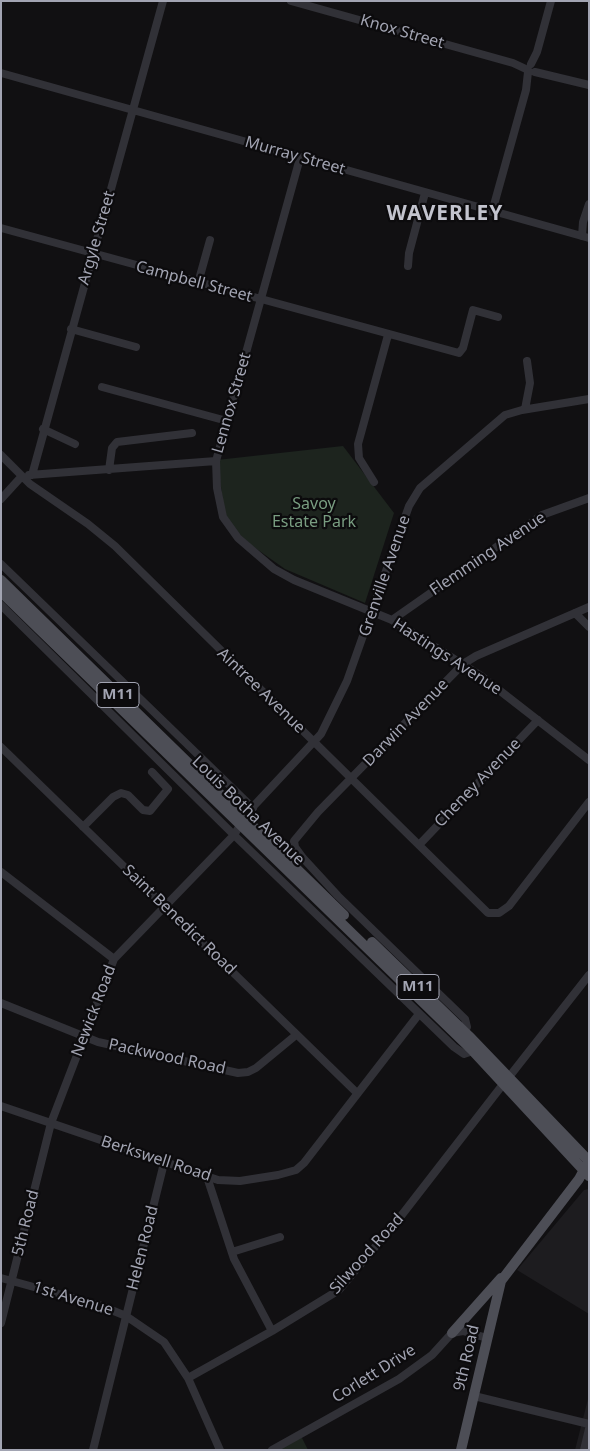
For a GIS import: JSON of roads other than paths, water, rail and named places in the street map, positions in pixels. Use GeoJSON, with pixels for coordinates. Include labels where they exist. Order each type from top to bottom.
{"type":"FeatureCollection","features":[{"type":"Feature","properties":{"kind":"main road","name":"Louis Botha Avenue"},"geometry":{"type":"LineString","coordinates":[[3,587],[242,820],[338,903],[464,1031],[506,1080],[550,1137],[586,1170]]}},
{"type":"Feature","properties":{"kind":"main road","name":"Louis Botha Avenue"},"geometry":{"type":"LineString","coordinates":[[242,820],[320,910],[506,1080]]}},
{"type":"Feature","properties":{"kind":"main road"},"geometry":{"type":"LineString","coordinates":[[452,1333],[506,1274],[586,1170]]}},
{"type":"Feature","properties":{"kind":"main road","name":"9th Road"},"geometry":{"type":"LineString","coordinates":[[461,1450],[499,1289],[506,1274]]}},
{"type":"Feature","properties":{"kind":"street","name":"Argyle Street"},"geometry":{"type":"LineString","coordinates":[[32,475],[91,254],[163,1]]}},
{"type":"Feature","properties":{"kind":"street","name":"Knox Street"},"geometry":{"type":"LineString","coordinates":[[291,1],[589,85]]}},
{"type":"Feature","properties":{"kind":"street"},"geometry":{"type":"LineString","coordinates":[[492,212],[551,1]]}},
{"type":"Feature","properties":{"kind":"street","name":"Murray Street"},"geometry":{"type":"LineString","coordinates":[[1,74],[585,237]]}},
{"type":"Feature","properties":{"kind":"street","name":"Lennox Street"},"geometry":{"type":"LineString","coordinates":[[22,476],[216,461],[300,158]]}},
{"type":"Feature","properties":{"kind":"street"},"geometry":{"type":"LineString","coordinates":[[408,266],[409,253],[425,193]]}},
{"type":"Feature","properties":{"kind":"street"},"geometry":{"type":"LineString","coordinates":[[585,237],[582,222],[589,204]]}},
{"type":"Feature","properties":{"kind":"street","name":"Campbell Street"},"geometry":{"type":"LineString","coordinates":[[1,228],[459,353],[464,348],[473,310],[498,317]]}},
{"type":"Feature","properties":{"kind":"street"},"geometry":{"type":"LineString","coordinates":[[198,283],[210,240]]}},
{"type":"Feature","properties":{"kind":"street"},"geometry":{"type":"LineString","coordinates":[[71,329],[136,347]]}},
{"type":"Feature","properties":{"kind":"street"},"geometry":{"type":"LineString","coordinates":[[374,482],[359,458],[358,444],[388,335]]}},
{"type":"Feature","properties":{"kind":"street"},"geometry":{"type":"LineString","coordinates":[[525,410],[530,382],[527,361]]}},
{"type":"Feature","properties":{"kind":"street"},"geometry":{"type":"LineString","coordinates":[[102,387],[227,421]]}},
{"type":"Feature","properties":{"kind":"street","name":"Grenville Avenue"},"geometry":{"type":"LineString","coordinates":[[242,820],[315,743],[340,697],[373,612],[406,515],[417,492],[505,415],[589,399]]}},
{"type":"Feature","properties":{"kind":"street"},"geometry":{"type":"LineString","coordinates":[[43,429],[75,444]]}},
{"type":"Feature","properties":{"kind":"street"},"geometry":{"type":"LineString","coordinates":[[109,470],[112,448],[116,442],[192,433]]}},
{"type":"Feature","properties":{"kind":"street","name":"Aintree Avenue"},"geometry":{"type":"LineString","coordinates":[[1,454],[22,476],[115,546],[483,909],[494,914],[509,906],[589,802]]}},
{"type":"Feature","properties":{"kind":"street","name":"Hastings Avenue"},"geometry":{"type":"LineString","coordinates":[[216,461],[217,488],[221,513],[238,538],[266,563],[283,574],[392,620],[463,664],[589,760]]}},
{"type":"Feature","properties":{"kind":"street"},"geometry":{"type":"LineString","coordinates":[[1,499],[22,476]]}},
{"type":"Feature","properties":{"kind":"street","name":"Flemming Avenue"},"geometry":{"type":"LineString","coordinates":[[392,620],[547,512],[589,498]]}},
{"type":"Feature","properties":{"kind":"street","name":"Louis Botha Avenue"},"geometry":{"type":"LineString","coordinates":[[1,564],[253,808]]}},
{"type":"Feature","properties":{"kind":"street","name":"Louis Botha Avenue"},"geometry":{"type":"LineString","coordinates":[[1,605],[234,835],[320,910],[419,1014],[458,1051],[464,1054],[473,1051]]}},
{"type":"Feature","properties":{"kind":"street","name":"Darwin Avenue"},"geometry":{"type":"LineString","coordinates":[[294,839],[463,664],[476,656],[589,606]]}},
{"type":"Feature","properties":{"kind":"street"},"geometry":{"type":"LineString","coordinates":[[575,613],[589,627]]}},
{"type":"Feature","properties":{"kind":"street","name":"Cheney Avenue"},"geometry":{"type":"LineString","coordinates":[[419,844],[538,720]]}},
{"type":"Feature","properties":{"kind":"street","name":"Saint Benedict Road"},"geometry":{"type":"LineString","coordinates":[[1,747],[357,1093]]}},
{"type":"Feature","properties":{"kind":"street"},"geometry":{"type":"LineString","coordinates":[[83,827],[113,797],[121,793],[128,795],[143,810],[150,811],[168,789],[152,772]]}},
{"type":"Feature","properties":{"kind":"street","name":"Newick Road"},"geometry":{"type":"LineString","coordinates":[[51,1123],[82,1037],[114,959],[234,835],[242,820]]}},
{"type":"Feature","properties":{"kind":"street","name":"Louis Botha Avenue"},"geometry":{"type":"LineString","coordinates":[[294,839],[295,847],[302,858],[338,903]]}},
{"type":"Feature","properties":{"kind":"street"},"geometry":{"type":"LineString","coordinates":[[294,866],[302,858]]}},
{"type":"Feature","properties":{"kind":"street"},"geometry":{"type":"LineString","coordinates":[[1,872],[114,959]]}},
{"type":"Feature","properties":{"kind":"street","name":"Silwood Road"},"geometry":{"type":"LineString","coordinates":[[188,1378],[326,1299],[344,1285],[401,1216],[589,975]]}},
{"type":"Feature","properties":{"kind":"street","name":"Packwood Road"},"geometry":{"type":"LineString","coordinates":[[1,1003],[82,1037],[111,1045],[244,1073],[256,1068],[296,1035]]}},
{"type":"Feature","properties":{"kind":"street","name":"Berkswell Road"},"geometry":{"type":"LineString","coordinates":[[1,1106],[207,1177],[240,1181],[296,1170],[311,1154],[419,1014]]}},
{"type":"Feature","properties":{"kind":"street","name":"5th Road"},"geometry":{"type":"LineString","coordinates":[[1,1323],[51,1123]]}},
{"type":"Feature","properties":{"kind":"street","name":"Helen Road"},"geometry":{"type":"LineString","coordinates":[[93,1450],[164,1163]]}},
{"type":"Feature","properties":{"kind":"street"},"geometry":{"type":"LineString","coordinates":[[207,1177],[242,1277],[272,1331]]}},
{"type":"Feature","properties":{"kind":"street"},"geometry":{"type":"LineString","coordinates":[[232,1252],[280,1237]]}},
{"type":"Feature","properties":{"kind":"street","name":"1st Avenue"},"geometry":{"type":"LineString","coordinates":[[1,1278],[99,1305],[126,1316],[164,1342],[188,1378],[220,1450]]}},
{"type":"Feature","properties":{"kind":"street"},"geometry":{"type":"LineString","coordinates":[[452,1333],[464,1331],[487,1338]]}},
{"type":"Feature","properties":{"kind":"street","name":"Corlett Drive"},"geometry":{"type":"LineString","coordinates":[[272,1450],[400,1379],[432,1355],[452,1333]]}},
{"type":"Feature","properties":{"kind":"street"},"geometry":{"type":"LineString","coordinates":[[474,1396],[589,1424]]}},
{"type":"Feature","properties":{"kind":"street"},"geometry":{"type":"LineString","coordinates":[[584,1450],[589,1429]]}},
{"type":"Feature","properties":{"kind":"district","name":"WAVERLEY"},"geometry":{"type":"Point","coordinates":[445,214]}},
{"type":"Feature","properties":{"kind":"park label","name":"Savoy Estate Park"},"geometry":{"type":"Point","coordinates":[314,513]}}]}
